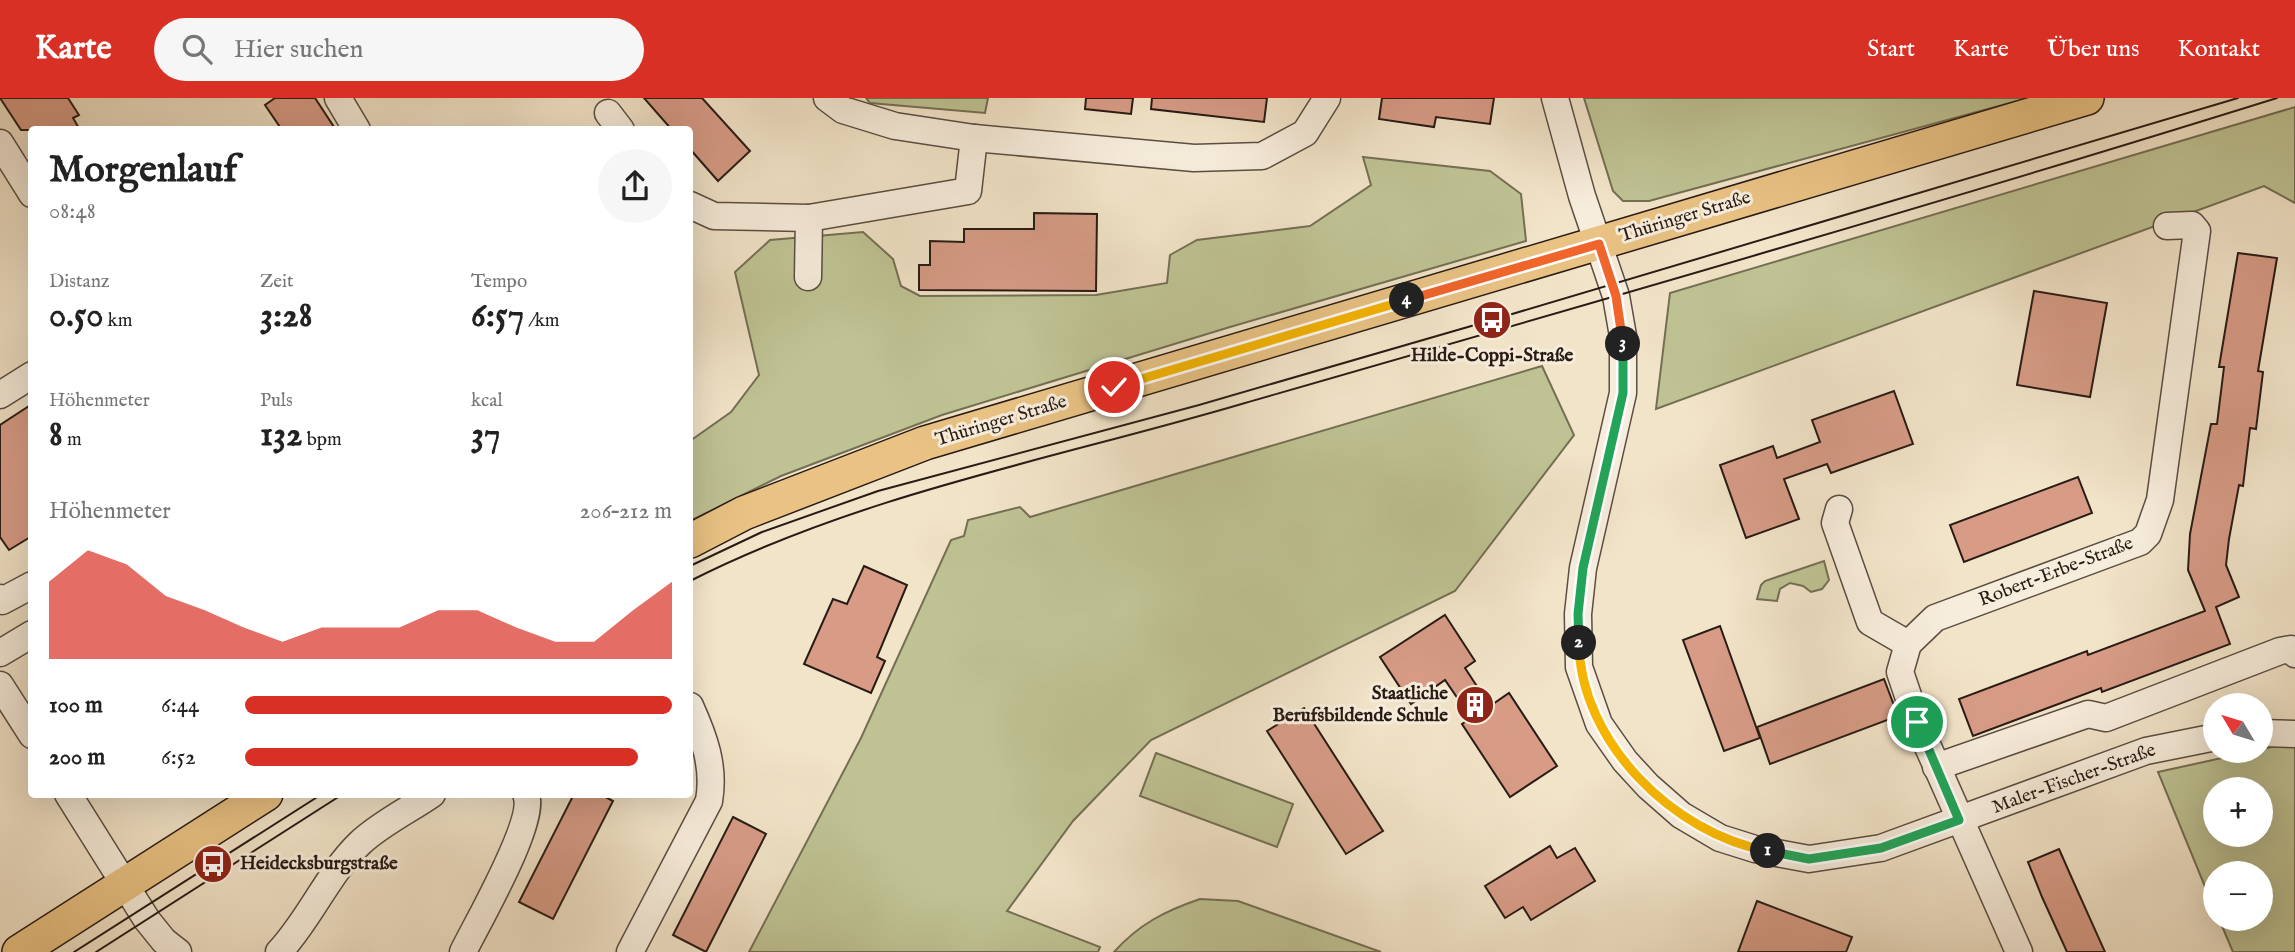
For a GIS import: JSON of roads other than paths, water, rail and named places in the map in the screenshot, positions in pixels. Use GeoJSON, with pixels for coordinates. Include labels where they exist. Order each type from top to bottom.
{"type":"FeatureCollection","features":[{"type":"Feature","properties":{"kind":"main road","name":"Thüringer Straße"},"geometry":{"type":"LineString","coordinates":[[693,539],[744,513],[925,443],[2087,98]]}},
{"type":"Feature","properties":{"kind":"main road"},"geometry":{"type":"LineString","coordinates":[[19,952],[260,798]]}},
{"type":"Feature","properties":{"kind":"street"},"geometry":{"type":"LineString","coordinates":[[338,98],[355,126]]}},
{"type":"Feature","properties":{"kind":"street"},"geometry":{"type":"LineString","coordinates":[[827,98],[844,110],[895,126],[974,138],[1194,158],[1262,156],[1305,133],[1328,98]]}},
{"type":"Feature","properties":{"kind":"street"},"geometry":{"type":"LineString","coordinates":[[1555,98],[1599,244]]}},
{"type":"Feature","properties":{"kind":"street"},"geometry":{"type":"LineString","coordinates":[[693,206],[715,216],[808,218],[968,191],[974,138]]}},
{"type":"Feature","properties":{"kind":"street"},"geometry":{"type":"LineString","coordinates":[[0,143],[28,188]]}},
{"type":"Feature","properties":{"kind":"street"},"geometry":{"type":"LineString","coordinates":[[808,218],[808,277]]}},
{"type":"Feature","properties":{"kind":"street","name":"Robert-Erbe-Straße"},"geometry":{"type":"LineString","coordinates":[[1908,644],[1935,618],[2140,542],[2148,534],[2160,500],[2197,231],[2192,225],[2167,226]]}},
{"type":"Feature","properties":{"kind":"street","name":"Maler-Fischer-Straße"},"geometry":{"type":"LineString","coordinates":[[1599,244],[1616,296],[1623,336],[1623,393],[1583,568],[1578,614],[1579,667],[1599,724],[1625,761],[1681,815],[1720,838],[1755,849],[1809,859],[1881,848],[2146,751],[2203,740]]}},
{"type":"Feature","properties":{"kind":"street"},"geometry":{"type":"LineString","coordinates":[[0,395],[28,378]]}},
{"type":"Feature","properties":{"kind":"street"},"geometry":{"type":"LineString","coordinates":[[1839,509],[1835,523],[1870,622],[1908,644],[1900,673],[1936,767],[2019,952]]}},
{"type":"Feature","properties":{"kind":"street"},"geometry":{"type":"LineString","coordinates":[[0,598],[2,601],[28,586]]}},
{"type":"Feature","properties":{"kind":"street"},"geometry":{"type":"LineString","coordinates":[[0,653],[28,636]]}},
{"type":"Feature","properties":{"kind":"street"},"geometry":{"type":"LineString","coordinates":[[1936,767],[2088,715],[2106,718],[2280,650],[2291,649],[2295,654]]}},
{"type":"Feature","properties":{"kind":"street"},"geometry":{"type":"LineString","coordinates":[[0,685],[28,729]]}},
{"type":"Feature","properties":{"kind":"street"},"geometry":{"type":"LineString","coordinates":[[630,952],[709,801],[712,783],[706,741],[693,713]]}},
{"type":"Feature","properties":{"kind":"street"},"geometry":{"type":"LineString","coordinates":[[2273,733],[2295,734]]}},
{"type":"Feature","properties":{"kind":"street"},"geometry":{"type":"LineString","coordinates":[[70,798],[156,933],[178,952]]}},
{"type":"Feature","properties":{"kind":"street"},"geometry":{"type":"LineString","coordinates":[[279,952],[292,938],[333,875],[361,842],[426,798]]}},
{"type":"Feature","properties":{"kind":"street"},"geometry":{"type":"LineString","coordinates":[[463,952],[520,836],[529,802],[528,798]]}},
{"type":"Feature","properties":{"kind":"tram line"},"geometry":{"type":"LineString","coordinates":[[693,565],[762,532],[878,491],[1199,405],[2238,98]]}},
{"type":"Feature","properties":{"kind":"tram line"},"geometry":{"type":"LineString","coordinates":[[693,580],[756,550],[893,501],[1632,291],[2277,98]]}},
{"type":"Feature","properties":{"kind":"tram line"},"geometry":{"type":"LineString","coordinates":[[74,952],[316,798]]}},
{"type":"Feature","properties":{"kind":"tram line"},"geometry":{"type":"LineString","coordinates":[[96,952],[337,798]]}},
{"type":"Feature","properties":{"kind":"place","name":"Hilde-Coppi-Straße"},"geometry":{"type":"Point","coordinates":[1492,320]}},
{"type":"Feature","properties":{"kind":"place","name":"Staatliche Berufsbildende Schule"},"geometry":{"type":"Point","coordinates":[1475,705]}},
{"type":"Feature","properties":{"kind":"place","name":"Heidecksburgstraße"},"geometry":{"type":"Point","coordinates":[213,864]}}]}
